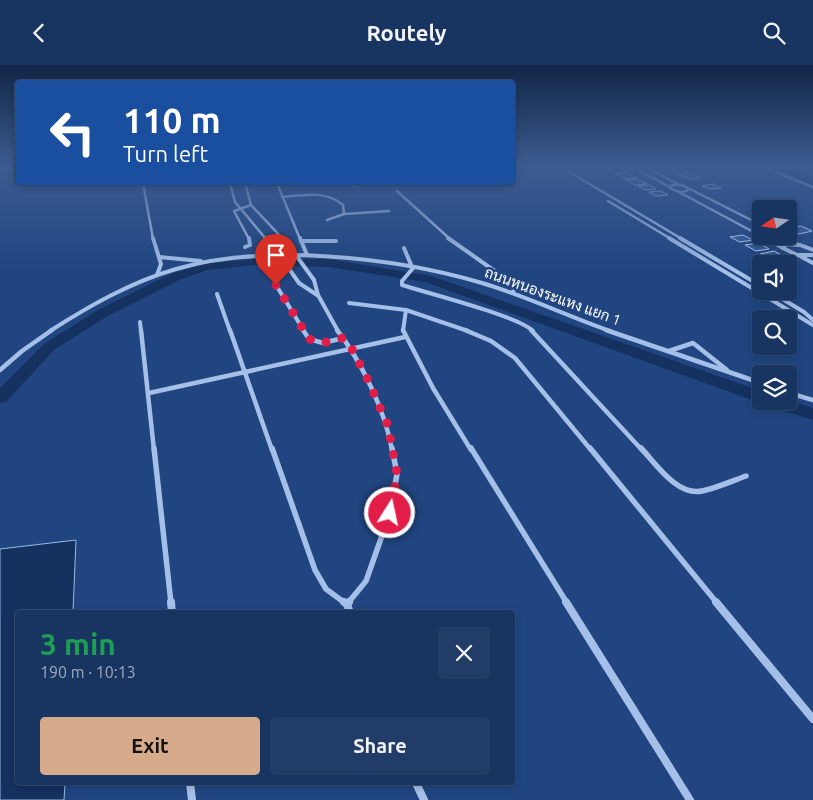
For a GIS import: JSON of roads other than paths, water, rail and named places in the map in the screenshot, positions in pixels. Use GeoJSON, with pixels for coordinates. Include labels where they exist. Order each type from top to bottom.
{"type":"FeatureCollection","features":[{"type":"Feature","properties":{"kind":"street"},"geometry":{"type":"LineString","coordinates":[[146,201],[154,242],[161,264],[157,275]]}},
{"type":"Feature","properties":{"kind":"street"},"geometry":{"type":"LineString","coordinates":[[235,201],[275,249],[299,283],[318,295]]}},
{"type":"Feature","properties":{"kind":"street"},"geometry":{"type":"LineString","coordinates":[[250,201],[251,205],[290,247],[314,279],[318,295],[336,328],[352,349],[388,426],[397,474],[390,513],[366,581],[347,604]]}},
{"type":"Feature","properties":{"kind":"street"},"geometry":{"type":"LineString","coordinates":[[284,201],[307,255]]}},
{"type":"Feature","properties":{"kind":"street"},"geometry":{"type":"LineString","coordinates":[[338,201],[343,205],[344,214]]}},
{"type":"Feature","properties":{"kind":"street"},"geometry":{"type":"LineString","coordinates":[[408,201],[454,243],[509,281],[514,288],[513,293]]}},
{"type":"Feature","properties":{"kind":"street"},"geometry":{"type":"LineString","coordinates":[[608,201],[813,325]]}},
{"type":"Feature","properties":{"kind":"street"},"geometry":{"type":"LineString","coordinates":[[618,201],[752,282]]}},
{"type":"Feature","properties":{"kind":"street"},"geometry":{"type":"LineString","coordinates":[[696,201],[752,231]]}},
{"type":"Feature","properties":{"kind":"street"},"geometry":{"type":"LineString","coordinates":[[714,201],[752,220]]}},
{"type":"Feature","properties":{"kind":"street"},"geometry":{"type":"LineString","coordinates":[[245,247],[251,243],[234,211],[251,205]]}},
{"type":"Feature","properties":{"kind":"street"},"geometry":{"type":"LineString","coordinates":[[327,220],[344,214],[389,211]]}},
{"type":"Feature","properties":{"kind":"street"},"geometry":{"type":"LineString","coordinates":[[301,241],[336,241]]}},
{"type":"Feature","properties":{"kind":"street"},"geometry":{"type":"LineString","coordinates":[[783,247],[789,244],[800,245],[813,250]]}},
{"type":"Feature","properties":{"kind":"street"},"geometry":{"type":"LineString","coordinates":[[779,245],[788,252],[813,263]]}},
{"type":"Feature","properties":{"kind":"street"},"geometry":{"type":"LineString","coordinates":[[404,248],[413,267],[401,284],[500,315],[534,330],[645,455],[680,487],[701,491],[746,477]]}},
{"type":"Feature","properties":{"kind":"street","name":"ถนนหนองระแหง แยก 1"},"geometry":{"type":"LineString","coordinates":[[0,370],[22,349],[65,321],[112,295],[157,275],[206,262],[307,255],[413,267],[513,293],[563,314],[752,380]]}},
{"type":"Feature","properties":{"kind":"street"},"geometry":{"type":"LineString","coordinates":[[798,255],[813,255]]}},
{"type":"Feature","properties":{"kind":"street"},"geometry":{"type":"LineString","coordinates":[[159,257],[206,262]]}},
{"type":"Feature","properties":{"kind":"street"},"geometry":{"type":"LineString","coordinates":[[276,285],[309,339],[323,343],[343,338]]}},
{"type":"Feature","properties":{"kind":"street"},"geometry":{"type":"LineString","coordinates":[[217,294],[315,570],[326,589],[347,604],[349,610]]}},
{"type":"Feature","properties":{"kind":"street"},"geometry":{"type":"LineString","coordinates":[[784,300],[813,320]]}},
{"type":"Feature","properties":{"kind":"street"},"geometry":{"type":"LineString","coordinates":[[349,303],[406,311],[488,339],[504,348],[515,358],[813,719]]}},
{"type":"Feature","properties":{"kind":"street"},"geometry":{"type":"LineString","coordinates":[[406,311],[402,328],[404,337],[433,388],[690,800]]}},
{"type":"Feature","properties":{"kind":"street"},"geometry":{"type":"LineString","coordinates":[[140,322],[172,610]]}},
{"type":"Feature","properties":{"kind":"street"},"geometry":{"type":"LineString","coordinates":[[149,393],[404,337]]}},
{"type":"Feature","properties":{"kind":"street"},"geometry":{"type":"LineString","coordinates":[[669,351],[693,343],[732,374]]}},
{"type":"Feature","properties":{"kind":"street"},"geometry":{"type":"LineString","coordinates":[[0,364],[7,363]]}},
{"type":"Feature","properties":{"kind":"street"},"geometry":{"type":"LineString","coordinates":[[797,395],[813,400]]}},
{"type":"Feature","properties":{"kind":"street"},"geometry":{"type":"LineString","coordinates":[[190,785],[192,800]]}},
{"type":"Feature","properties":{"kind":"street"},"geometry":{"type":"LineString","coordinates":[[417,785],[424,800]]}},
{"type":"Feature","properties":{"kind":"water"},"geometry":{"type":"Polygon","coordinates":[[[76,540],[73,610],[15,610],[15,785],[65,785],[64,800],[0,800],[0,549],[76,540]]]}},
{"type":"Feature","properties":{"kind":"waterway"},"geometry":{"type":"LineString","coordinates":[[0,398],[49,347],[101,314],[175,277],[206,267],[254,262],[329,263],[427,279],[752,394]]}},
{"type":"Feature","properties":{"kind":"waterway"},"geometry":{"type":"LineString","coordinates":[[797,409],[813,414]]}}]}
